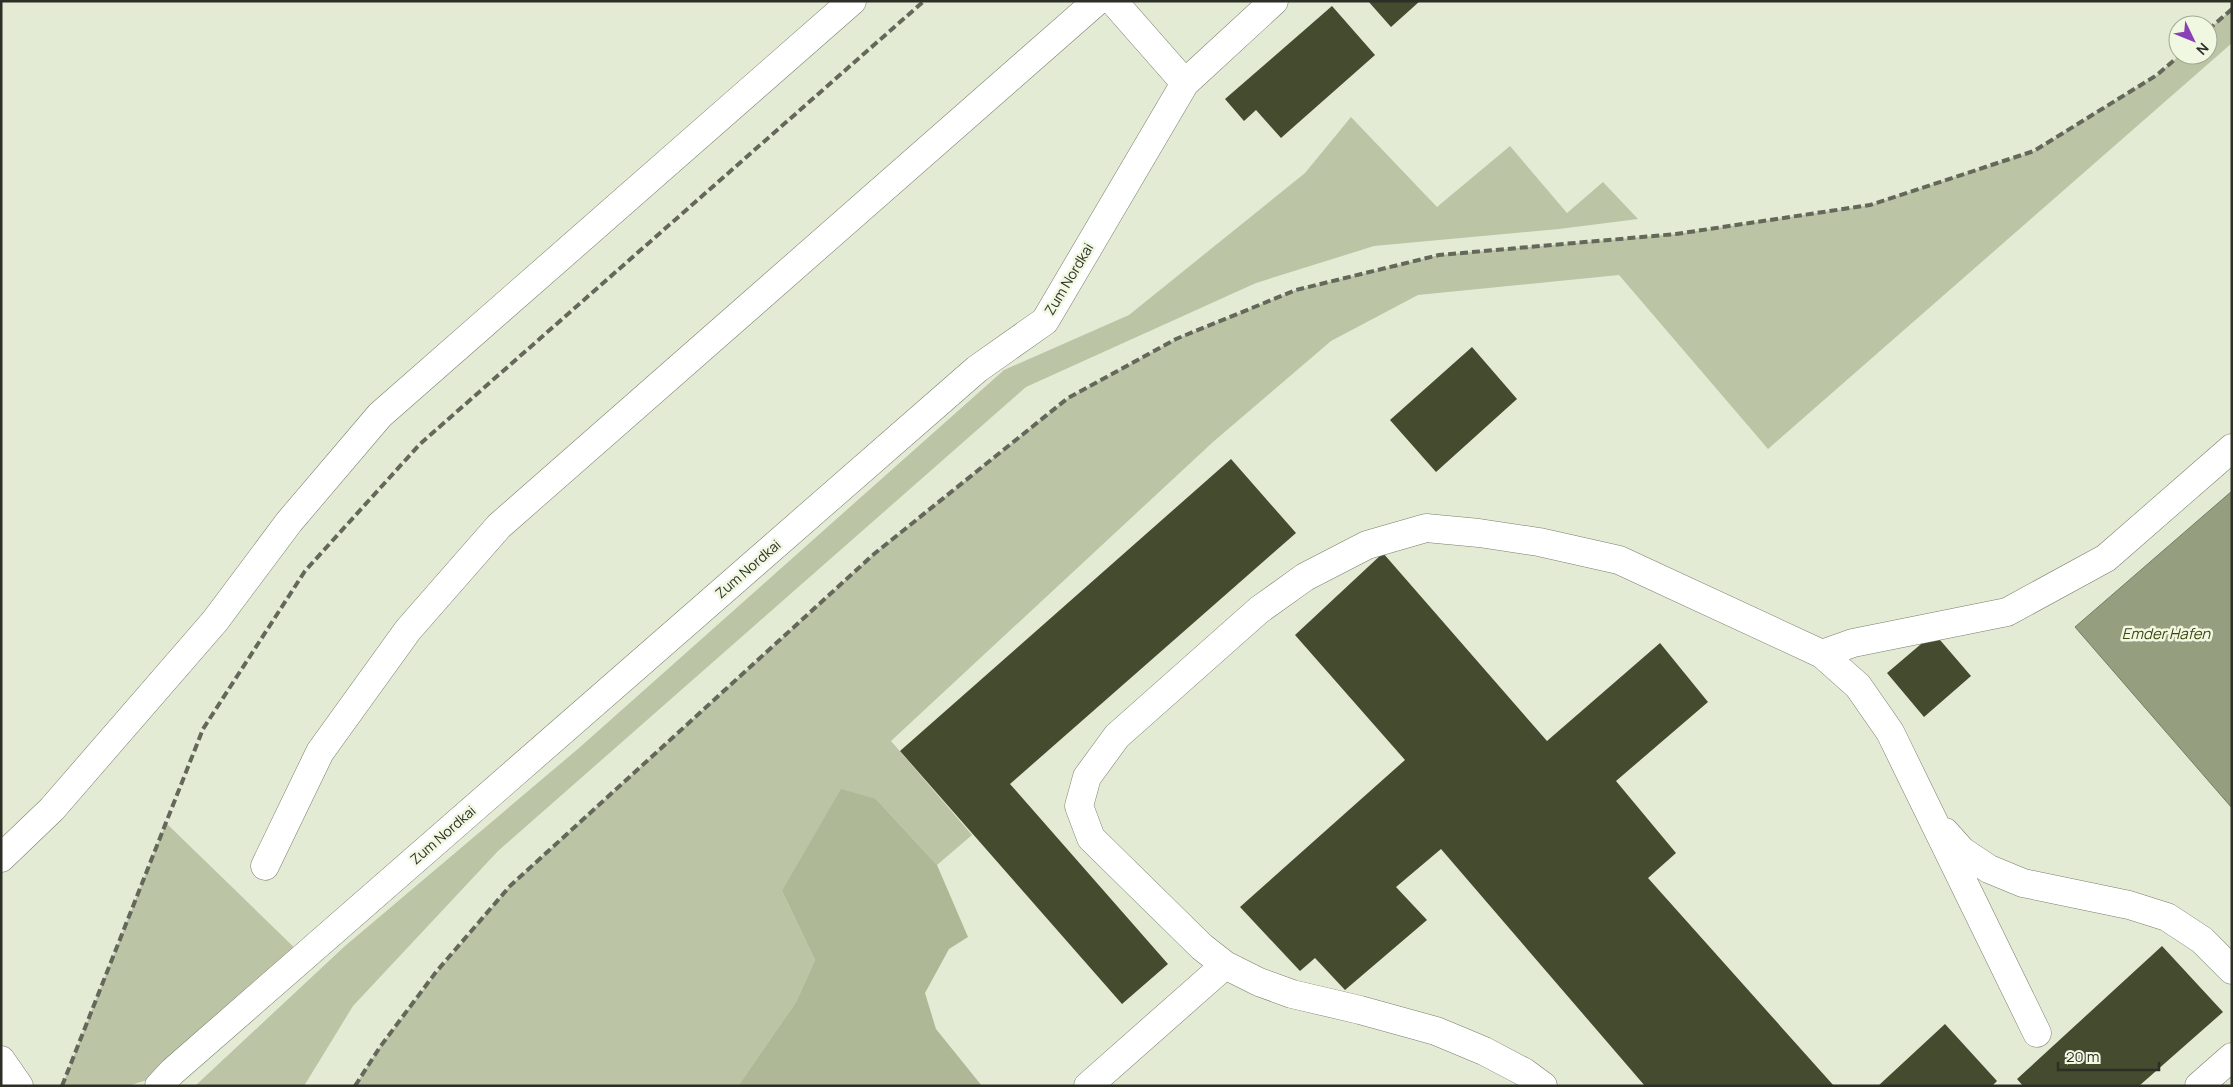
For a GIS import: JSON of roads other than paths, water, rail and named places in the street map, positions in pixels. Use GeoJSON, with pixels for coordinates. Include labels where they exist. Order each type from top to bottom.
{"type":"FeatureCollection","features":[{"type":"Feature","properties":{"kind":"street"},"geometry":{"type":"LineString","coordinates":[[1,858],[52,809],[214,621],[289,522],[380,415],[852,1]]}},
{"type":"Feature","properties":{"kind":"street"},"geometry":{"type":"LineString","coordinates":[[265,866],[320,752],[408,630],[499,526],[1097,1]]}},
{"type":"Feature","properties":{"kind":"street"},"geometry":{"type":"LineString","coordinates":[[1113,1],[1185,83]]}},
{"type":"Feature","properties":{"kind":"street","name":"Zum Nordkai"},"geometry":{"type":"LineString","coordinates":[[160,1086],[172,1072],[303,956],[977,369],[1045,321],[1185,83],[1274,1]]}},
{"type":"Feature","properties":{"kind":"street"},"geometry":{"type":"LineString","coordinates":[[1822,654],[1853,643],[2007,612],[2106,558],[2232,448]]}},
{"type":"Feature","properties":{"kind":"street"},"geometry":{"type":"LineString","coordinates":[[1543,1086],[1524,1072],[1484,1051],[1436,1031],[1292,994],[1259,982],[1225,965],[1202,947],[1091,838],[1078,806],[1087,777],[1117,736],[1259,610],[1305,577],[1367,546],[1426,528],[1479,532],[1539,542],[1619,560],[1822,654],[1858,686],[1890,732],[1927,812],[2037,1032]]}},
{"type":"Feature","properties":{"kind":"street"},"geometry":{"type":"LineString","coordinates":[[1927,812],[1962,851],[1989,869],[2023,883],[2128,905],[2167,917],[2202,940],[2232,970]]}},
{"type":"Feature","properties":{"kind":"street"},"geometry":{"type":"LineString","coordinates":[[1088,1086],[1225,965]]}},
{"type":"Feature","properties":{"kind":"street"},"geometry":{"type":"LineString","coordinates":[[2200,1086],[2232,1057]]}},
{"type":"Feature","properties":{"kind":"street"},"geometry":{"type":"LineString","coordinates":[[1,1060],[19,1086]]}},
{"type":"Feature","properties":{"kind":"water","name":"Emder Hafen"},"geometry":{"type":"Polygon","coordinates":[[[2232,491],[2232,808],[2075,627],[2232,491]]]}},
{"type":"Feature","properties":{"kind":"railway"},"geometry":{"type":"LineString","coordinates":[[62,1086],[203,729],[305,571],[420,444],[924,1]]}},
{"type":"Feature","properties":{"kind":"railway"},"geometry":{"type":"LineString","coordinates":[[2218,21],[2232,9]]}},
{"type":"Feature","properties":{"kind":"railway"},"geometry":{"type":"LineString","coordinates":[[355,1086],[380,1047],[436,972],[510,886],[874,554],[1068,398],[1176,339],[1296,290],[1439,255],[1676,234],[1870,205],[2034,151],[2157,75],[2168,65]]}}]}
